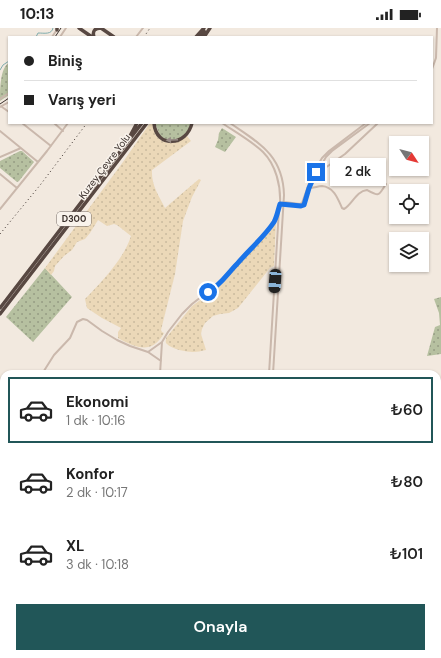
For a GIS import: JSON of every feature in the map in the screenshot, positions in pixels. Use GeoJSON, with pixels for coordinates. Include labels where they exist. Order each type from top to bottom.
{"type":"FeatureCollection","features":[{"type":"Feature","properties":{"kind":"highway"},"geometry":{"type":"LineString","coordinates":[[79,28],[91,36]]}},
{"type":"Feature","properties":{"kind":"highway"},"geometry":{"type":"LineString","coordinates":[[93,36],[94,31],[101,28],[113,36]]}},
{"type":"Feature","properties":{"kind":"highway"},"geometry":{"type":"LineString","coordinates":[[197,36],[205,28]]}},
{"type":"Feature","properties":{"kind":"highway"},"geometry":{"type":"LineString","coordinates":[[112,163],[136,124]]}},
{"type":"Feature","properties":{"kind":"highway","name":"Kuzey Çevre Yolu"},"geometry":{"type":"LineString","coordinates":[[0,308],[141,124]]}},
{"type":"Feature","properties":{"kind":"highway","name":"Kuzey Çevre Yolu"},"geometry":{"type":"LineString","coordinates":[[0,314],[146,124]]}},
{"type":"Feature","properties":{"kind":"highway"},"geometry":{"type":"LineString","coordinates":[[154,124],[157,135],[164,140],[171,142],[185,136],[192,124]]}},
{"type":"Feature","properties":{"kind":"street"},"geometry":{"type":"LineString","coordinates":[[137,36],[143,28]]}},
{"type":"Feature","properties":{"kind":"street"},"geometry":{"type":"LineString","coordinates":[[433,66],[436,58],[437,28]]}},
{"type":"Feature","properties":{"kind":"street"},"geometry":{"type":"LineString","coordinates":[[1,107],[6,110],[8,107]]}},
{"type":"Feature","properties":{"kind":"street"},"geometry":{"type":"LineString","coordinates":[[23,124],[52,146]]}},
{"type":"Feature","properties":{"kind":"street"},"geometry":{"type":"LineString","coordinates":[[55,124],[63,131]]}},
{"type":"Feature","properties":{"kind":"street"},"geometry":{"type":"LineString","coordinates":[[0,209],[52,146],[67,124]]}},
{"type":"Feature","properties":{"kind":"street"},"geometry":{"type":"LineString","coordinates":[[223,124],[259,148],[268,158],[278,180],[280,204],[269,370]]}},
{"type":"Feature","properties":{"kind":"street"},"geometry":{"type":"LineString","coordinates":[[231,124],[256,141],[271,154],[278,166],[284,192],[273,370]]}},
{"type":"Feature","properties":{"kind":"street"},"geometry":{"type":"LineString","coordinates":[[280,204],[302,203],[310,179],[324,156],[365,124]]}},
{"type":"Feature","properties":{"kind":"street"},"geometry":{"type":"LineString","coordinates":[[284,203],[303,205],[314,176],[324,159],[369,124]]}},
{"type":"Feature","properties":{"kind":"street"},"geometry":{"type":"LineString","coordinates":[[314,176],[345,154],[377,124]]}},
{"type":"Feature","properties":{"kind":"street"},"geometry":{"type":"LineString","coordinates":[[0,131],[1,134],[38,162]]}},
{"type":"Feature","properties":{"kind":"street"},"geometry":{"type":"LineString","coordinates":[[0,157],[21,148]]}},
{"type":"Feature","properties":{"kind":"street"},"geometry":{"type":"LineString","coordinates":[[0,174],[17,188]]}},
{"type":"Feature","properties":{"kind":"street"},"geometry":{"type":"LineString","coordinates":[[309,188],[322,186],[329,188],[335,194],[342,208],[345,209],[362,191],[367,190],[375,195],[378,195],[386,184]]}},
{"type":"Feature","properties":{"kind":"street"},"geometry":{"type":"LineString","coordinates":[[148,352],[162,342],[168,332],[187,309],[199,298],[220,284],[253,247],[274,222],[280,204]]}},
{"type":"Feature","properties":{"kind":"street"},"geometry":{"type":"LineString","coordinates":[[45,370],[57,352],[70,338],[77,322],[82,319],[88,320],[121,343],[148,352],[161,361]]}},
{"type":"Feature","properties":{"kind":"street"},"geometry":{"type":"LineString","coordinates":[[160,370],[162,342]]}},
{"type":"Feature","properties":{"kind":"green space"},"geometry":{"type":"Polygon","coordinates":[[[8,64],[8,96],[0,101],[0,85],[2,74],[8,64]]]}},
{"type":"Feature","properties":{"kind":"green space"},"geometry":{"type":"Polygon","coordinates":[[[155,124],[191,124],[188,131],[180,138],[168,141],[160,136],[155,124]]]}},
{"type":"Feature","properties":{"kind":"green space"},"geometry":{"type":"Polygon","coordinates":[[[222,128],[236,137],[225,152],[215,147],[222,128]]]}},
{"type":"Feature","properties":{"kind":"green space"},"geometry":{"type":"Polygon","coordinates":[[[22,151],[34,162],[17,182],[0,168],[0,161],[22,151]]]}},
{"type":"Feature","properties":{"kind":"green space"},"geometry":{"type":"Polygon","coordinates":[[[45,268],[72,297],[33,342],[6,317],[45,268]]]}},
{"type":"Feature","properties":{"kind":"green space"},"geometry":{"type":"Polygon","coordinates":[[[441,297],[441,354],[427,356],[435,327],[440,325],[439,313],[434,299],[441,297]]]}},
{"type":"Feature","properties":{"kind":"sand"},"geometry":{"type":"Polygon","coordinates":[[[149,124],[153,124],[156,136],[160,140],[170,143],[182,140],[187,136],[191,141],[152,170],[154,185],[165,208],[199,179],[201,180],[192,197],[183,221],[175,274],[161,330],[164,333],[154,344],[143,348],[131,345],[118,338],[118,332],[121,328],[87,308],[85,299],[105,278],[118,261],[131,236],[117,225],[114,224],[107,226],[98,220],[85,239],[77,242],[72,250],[55,266],[51,275],[45,268],[149,124]]]}},
{"type":"Feature","properties":{"kind":"sand"},"geometry":{"type":"Polygon","coordinates":[[[276,221],[274,266],[270,268],[238,308],[229,313],[213,316],[205,323],[201,334],[206,350],[190,352],[169,346],[166,343],[166,338],[192,306],[223,283],[236,266],[255,248],[276,221]]]}},
{"type":"Feature","properties":{"kind":"waterway"},"geometry":{"type":"LineString","coordinates":[[36,36],[38,33],[49,33],[53,28]]}},
{"type":"Feature","properties":{"kind":"waterway"},"geometry":{"type":"LineString","coordinates":[[0,70],[3,65],[8,62]]}},
{"type":"Feature","properties":{"kind":"tram line"},"geometry":{"type":"LineString","coordinates":[[56,36],[61,28]]}},
{"type":"Feature","properties":{"kind":"tram line"},"geometry":{"type":"LineString","coordinates":[[0,104],[8,99]]}},
{"type":"Feature","properties":{"kind":"railway"},"geometry":{"type":"LineString","coordinates":[[145,36],[150,28]]}},
{"type":"Feature","properties":{"kind":"railway"},"geometry":{"type":"LineString","coordinates":[[0,234],[41,184],[86,124]]}},
{"type":"Feature","properties":{"kind":"route"},"geometry":{"type":"LineString","coordinates":[[208,292],[225,278],[270,227],[274,222],[280,204],[304,205],[316,172]]}}]}
